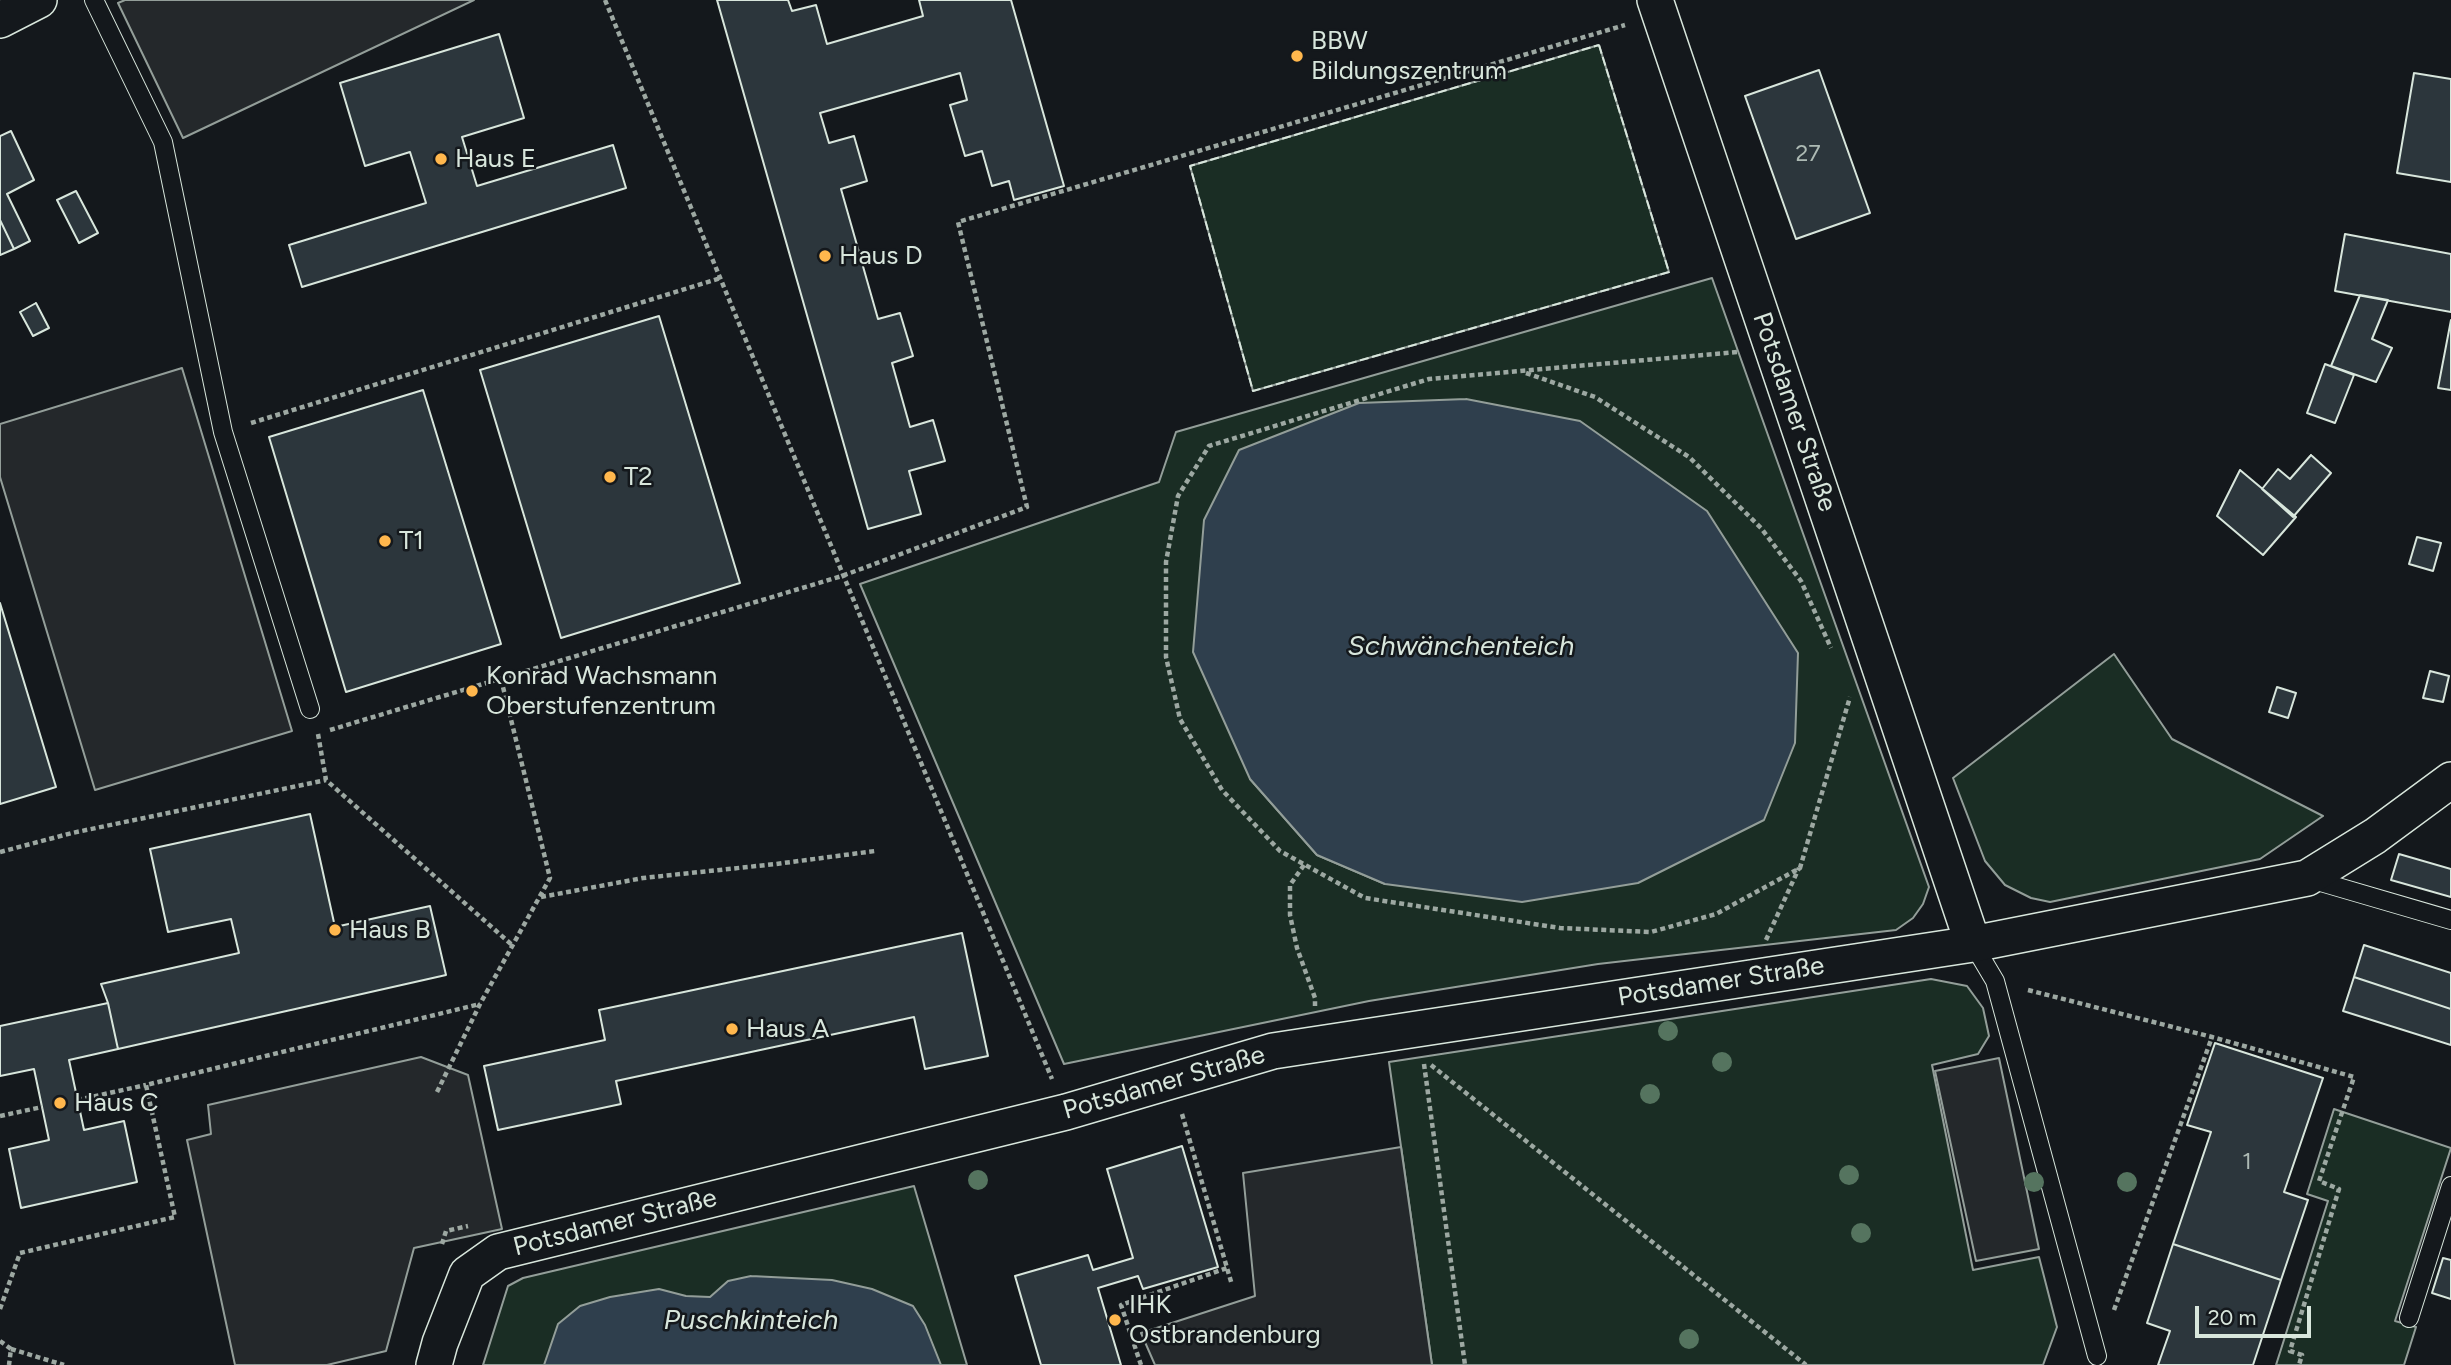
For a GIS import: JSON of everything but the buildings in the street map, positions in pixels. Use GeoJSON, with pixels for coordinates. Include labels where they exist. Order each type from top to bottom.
{"type":"FeatureCollection","features":[{"type":"Feature","properties":{"kind":"street"},"geometry":{"type":"LineString","coordinates":[[0,20],[39,0]]}},
{"type":"Feature","properties":{"kind":"street","name":"Potsdamer Straße"},"geometry":{"type":"LineString","coordinates":[[1657,8],[1973,944]]}},
{"type":"Feature","properties":{"kind":"street","name":"Potsdamer Straße"},"geometry":{"type":"LineString","coordinates":[[435,1365],[439,1343],[467,1274],[498,1252],[1066,1112],[1273,1051],[1973,944],[2307,878],[2375,836],[2451,780]]}},
{"type":"Feature","properties":{"kind":"lane"},"geometry":{"type":"LineString","coordinates":[[94,0],[163,142],[223,432],[310,709]]}},
{"type":"Feature","properties":{"kind":"lane"},"geometry":{"type":"LineString","coordinates":[[2307,878],[2451,920]]}},
{"type":"Feature","properties":{"kind":"lane"},"geometry":{"type":"LineString","coordinates":[[1973,944],[1994,981],[2097,1356]]}},
{"type":"Feature","properties":{"kind":"lane"},"geometry":{"type":"LineString","coordinates":[[2409,1318],[2451,1186]]}},
{"type":"Feature","properties":{"kind":"path"},"geometry":{"type":"LineString","coordinates":[[605,0],[1066,1112]]}},
{"type":"Feature","properties":{"kind":"path"},"geometry":{"type":"LineString","coordinates":[[318,734],[842,576],[1027,507],[958,222],[1657,8]]}},
{"type":"Feature","properties":{"kind":"path"},"geometry":{"type":"LineString","coordinates":[[223,432],[720,278]]}},
{"type":"Feature","properties":{"kind":"path"},"geometry":{"type":"LineString","coordinates":[[1772,348],[1429,379],[1209,446],[1178,496],[1167,562],[1167,657],[1180,719],[1222,790],[1280,851],[1365,898],[1560,928],[1651,932],[1716,914],[1800,868]]}},
{"type":"Feature","properties":{"kind":"path"},"geometry":{"type":"LineString","coordinates":[[1522,371],[1595,397],[1689,457],[1761,528],[1801,581],[1835,658]]}},
{"type":"Feature","properties":{"kind":"path"},"geometry":{"type":"LineString","coordinates":[[437,1092],[480,1004],[550,878],[501,679]]}},
{"type":"Feature","properties":{"kind":"path"},"geometry":{"type":"LineString","coordinates":[[1748,978],[1800,868],[1852,690]]}},
{"type":"Feature","properties":{"kind":"path"},"geometry":{"type":"LineString","coordinates":[[1845,691],[1849,702]]}},
{"type":"Feature","properties":{"kind":"path"},"geometry":{"type":"LineString","coordinates":[[310,709],[318,734],[326,780],[512,946]]}},
{"type":"Feature","properties":{"kind":"path"},"geometry":{"type":"LineString","coordinates":[[0,852],[72,833],[326,780]]}},
{"type":"Feature","properties":{"kind":"path"},"geometry":{"type":"LineString","coordinates":[[540,897],[643,878],[875,851]]}},
{"type":"Feature","properties":{"kind":"path"},"geometry":{"type":"LineString","coordinates":[[1304,865],[1290,885],[1290,915],[1297,948],[1315,998],[1317,1044]]}},
{"type":"Feature","properties":{"kind":"path"},"geometry":{"type":"LineString","coordinates":[[1994,981],[2354,1077],[2319,1181],[2339,1189],[2290,1351],[2302,1355],[2299,1365]]}},
{"type":"Feature","properties":{"kind":"path"},"geometry":{"type":"LineString","coordinates":[[77,1100],[480,1004]]}},
{"type":"Feature","properties":{"kind":"path"},"geometry":{"type":"LineString","coordinates":[[2097,1356],[2212,1037]]}},
{"type":"Feature","properties":{"kind":"path"},"geometry":{"type":"LineString","coordinates":[[1465,1365],[1424,1059],[1806,1365]]}},
{"type":"Feature","properties":{"kind":"path"},"geometry":{"type":"LineString","coordinates":[[0,1309],[20,1253],[175,1217],[146,1085]]}},
{"type":"Feature","properties":{"kind":"path"},"geometry":{"type":"LineString","coordinates":[[0,1116],[42,1107]]}},
{"type":"Feature","properties":{"kind":"path"},"geometry":{"type":"LineString","coordinates":[[1190,1143],[1232,1285]]}},
{"type":"Feature","properties":{"kind":"path"},"geometry":{"type":"LineString","coordinates":[[1141,1365],[1121,1305],[1227,1268]]}},
{"type":"Feature","properties":{"kind":"path"},"geometry":{"type":"LineString","coordinates":[[0,1342],[11,1349],[64,1365]]}},
{"type":"Feature","properties":{"kind":"path"},"geometry":{"type":"LineString","coordinates":[[9,1365],[11,1349]]}},
{"type":"Feature","properties":{"kind":"green space"},"geometry":{"type":"Polygon","coordinates":[[[1599,45],[1669,272],[1253,391],[1190,166],[1599,45]]]}},
{"type":"Feature","properties":{"kind":"green space"},"geometry":{"type":"Polygon","coordinates":[[[1712,278],[1929,887],[1923,904],[1913,918],[1896,930],[1598,964],[1369,1001],[1064,1064],[860,584],[1159,482],[1176,432],[1712,278]],[[1250,779],[1317,855],[1385,884],[1250,779]]]}},
{"type":"Feature","properties":{"kind":"green space"},"geometry":{"type":"Polygon","coordinates":[[[2114,654],[2172,739],[2323,816],[2260,859],[2050,902],[2031,898],[2005,885],[1985,861],[1953,778],[2114,654]]]}},
{"type":"Feature","properties":{"kind":"green space"},"geometry":{"type":"Polygon","coordinates":[[[1931,979],[1967,986],[1983,1008],[1989,1036],[1978,1054],[1932,1065],[1973,1270],[2039,1257],[2057,1327],[2043,1365],[1432,1365],[1389,1062],[1931,979]]]}},
{"type":"Feature","properties":{"kind":"green space"},"geometry":{"type":"Polygon","coordinates":[[[2334,1109],[2451,1148],[2395,1321],[2416,1327],[2404,1365],[2276,1365],[2328,1201],[2307,1194],[2334,1109]]]}},
{"type":"Feature","properties":{"kind":"green space"},"geometry":{"type":"Polygon","coordinates":[[[914,1186],[967,1365],[483,1365],[508,1286],[523,1278],[914,1186]]]}},
{"type":"Feature","properties":{"kind":"shaded area"},"geometry":{"type":"Polygon","coordinates":[[[125,0],[474,0],[183,138],[118,3],[125,0]]]}},
{"type":"Feature","properties":{"kind":"shaded area"},"geometry":{"type":"Polygon","coordinates":[[[182,368],[292,731],[95,790],[0,477],[0,424],[182,368]]]}},
{"type":"Feature","properties":{"kind":"shaded area"},"geometry":{"type":"Polygon","coordinates":[[[421,1057],[468,1075],[502,1229],[414,1248],[386,1351],[327,1365],[235,1365],[187,1140],[211,1134],[208,1105],[421,1057]]]}},
{"type":"Feature","properties":{"kind":"shaded area"},"geometry":{"type":"Polygon","coordinates":[[[1999,1058],[2039,1249],[1976,1261],[1935,1071],[1999,1058]]]}},
{"type":"Feature","properties":{"kind":"shaded area"},"geometry":{"type":"Polygon","coordinates":[[[1401,1147],[1432,1365],[1155,1365],[1141,1333],[1255,1296],[1243,1173],[1401,1147]]]}},
{"type":"Feature","properties":{"kind":"water","name":"Schwänchenteich"},"geometry":{"type":"Polygon","coordinates":[[[1466,399],[1580,421],[1707,511],[1798,653],[1795,743],[1764,820],[1638,883],[1522,902],[1385,884],[1317,855],[1250,779],[1193,652],[1204,520],[1239,450],[1359,403],[1466,399]]]}},
{"type":"Feature","properties":{"kind":"water","name":"Puschkinteich"},"geometry":{"type":"Polygon","coordinates":[[[751,1276],[832,1280],[872,1289],[913,1306],[925,1325],[941,1365],[544,1365],[558,1324],[580,1306],[610,1297],[659,1289],[686,1296],[710,1297],[728,1281],[751,1276]]]}},
{"type":"Feature","properties":{"kind":"fence"},"geometry":{"type":"LineString","coordinates":[[1599,45],[1669,272],[1253,391],[1190,166],[1599,45]]}},
{"type":"Feature","properties":{"kind":"place","name":"BBW Bildungszentrum"},"geometry":{"type":"Point","coordinates":[1297,56]}},
{"type":"Feature","properties":{"kind":"place","name":"Haus E"},"geometry":{"type":"Point","coordinates":[441,159]}},
{"type":"Feature","properties":{"kind":"place","name":"Haus D"},"geometry":{"type":"Point","coordinates":[825,256]}},
{"type":"Feature","properties":{"kind":"place","name":"T2"},"geometry":{"type":"Point","coordinates":[610,477]}},
{"type":"Feature","properties":{"kind":"place","name":"T1"},"geometry":{"type":"Point","coordinates":[385,541]}},
{"type":"Feature","properties":{"kind":"place","name":"Konrad Wachsmann Oberstufenzentrum"},"geometry":{"type":"Point","coordinates":[472,691]}},
{"type":"Feature","properties":{"kind":"place","name":"Haus B"},"geometry":{"type":"Point","coordinates":[335,930]}},
{"type":"Feature","properties":{"kind":"place","name":"Haus A"},"geometry":{"type":"Point","coordinates":[732,1029]}},
{"type":"Feature","properties":{"kind":"place","name":"Haus C"},"geometry":{"type":"Point","coordinates":[60,1103]}},
{"type":"Feature","properties":{"kind":"place","name":"IHK Ostbrandenburg"},"geometry":{"type":"Point","coordinates":[1115,1320]}}]}
